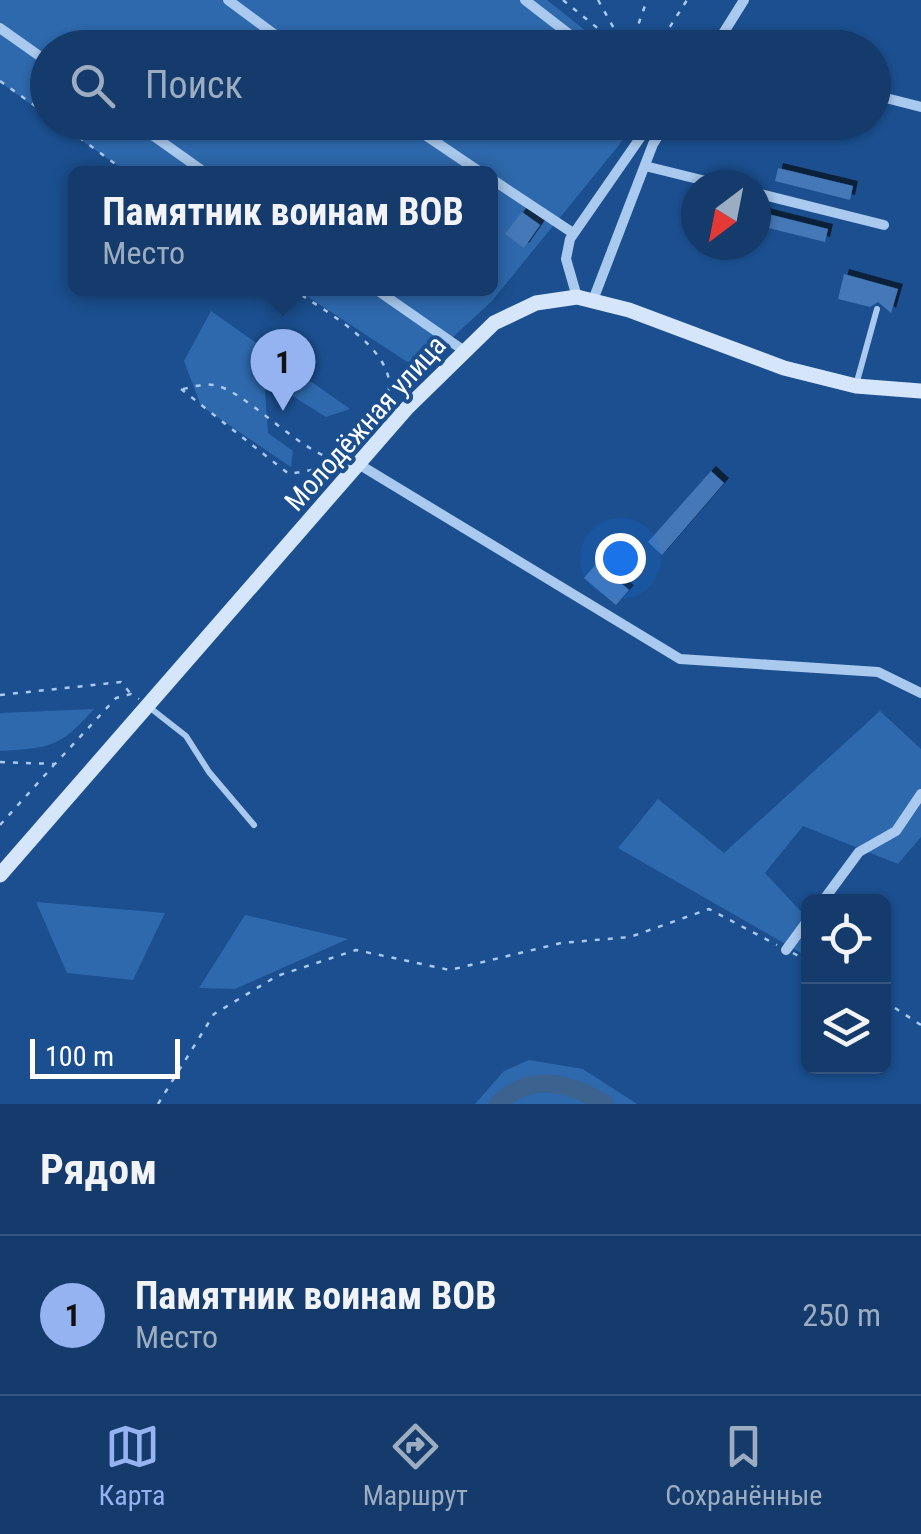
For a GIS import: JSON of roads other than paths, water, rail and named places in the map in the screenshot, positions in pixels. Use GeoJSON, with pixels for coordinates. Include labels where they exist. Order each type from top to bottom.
{"type":"FeatureCollection","features":[{"type":"Feature","properties":{"kind":"main road","name":"Молодёжная улица"},"geometry":{"type":"LineString","coordinates":[[0,875],[463,350],[494,323],[536,303],[585,298]]}},
{"type":"Feature","properties":{"kind":"main road"},"geometry":{"type":"LineString","coordinates":[[585,298],[784,368],[856,386],[921,391]]}},
{"type":"Feature","properties":{"kind":"street"},"geometry":{"type":"LineString","coordinates":[[228,0],[269,30]]}},
{"type":"Feature","properties":{"kind":"street"},"geometry":{"type":"LineString","coordinates":[[525,0],[564,30]]}},
{"type":"Feature","properties":{"kind":"street"},"geometry":{"type":"LineString","coordinates":[[725,30],[744,0]]}},
{"type":"Feature","properties":{"kind":"street"},"geometry":{"type":"LineString","coordinates":[[0,28],[30,49]]}},
{"type":"Feature","properties":{"kind":"street"},"geometry":{"type":"LineString","coordinates":[[891,99],[921,107]]}},
{"type":"Feature","properties":{"kind":"street"},"geometry":{"type":"LineString","coordinates":[[159,140],[196,166]]}},
{"type":"Feature","properties":{"kind":"street"},"geometry":{"type":"LineString","coordinates":[[433,140],[471,166]]}},
{"type":"Feature","properties":{"kind":"street"},"geometry":{"type":"LineString","coordinates":[[585,298],[566,259],[574,233],[637,140]]}},
{"type":"Feature","properties":{"kind":"street"},"geometry":{"type":"LineString","coordinates":[[585,298],[657,140]]}},
{"type":"Feature","properties":{"kind":"street"},"geometry":{"type":"LineString","coordinates":[[645,166],[681,175]]}},
{"type":"Feature","properties":{"kind":"street"},"geometry":{"type":"LineString","coordinates":[[498,183],[574,233]]}},
{"type":"Feature","properties":{"kind":"street"},"geometry":{"type":"LineString","coordinates":[[771,197],[884,225]]}},
{"type":"Feature","properties":{"kind":"street"},"geometry":{"type":"LineString","coordinates":[[385,296],[463,350]]}},
{"type":"Feature","properties":{"kind":"street"},"geometry":{"type":"LineString","coordinates":[[360,465],[680,660],[878,672],[921,692]]}},
{"type":"Feature","properties":{"kind":"street"},"geometry":{"type":"LineString","coordinates":[[828,894],[859,852],[896,831],[921,794]]}},
{"type":"Feature","properties":{"kind":"street"},"geometry":{"type":"LineString","coordinates":[[786,950],[801,930]]}},
{"type":"Feature","properties":{"kind":"lane"},"geometry":{"type":"LineString","coordinates":[[856,386],[876,309]]}},
{"type":"Feature","properties":{"kind":"lane"},"geometry":{"type":"LineString","coordinates":[[148,706],[186,736],[209,772],[254,825]]}},
{"type":"Feature","properties":{"kind":"waterway"},"geometry":{"type":"LineString","coordinates":[[498,1104],[523,1087],[536,1084],[578,1090],[605,1104]]}},
{"type":"Feature","properties":{"kind":"place","name":"Памятник воинам ВОВ"},"geometry":{"type":"Point","coordinates":[283,411]}}]}
